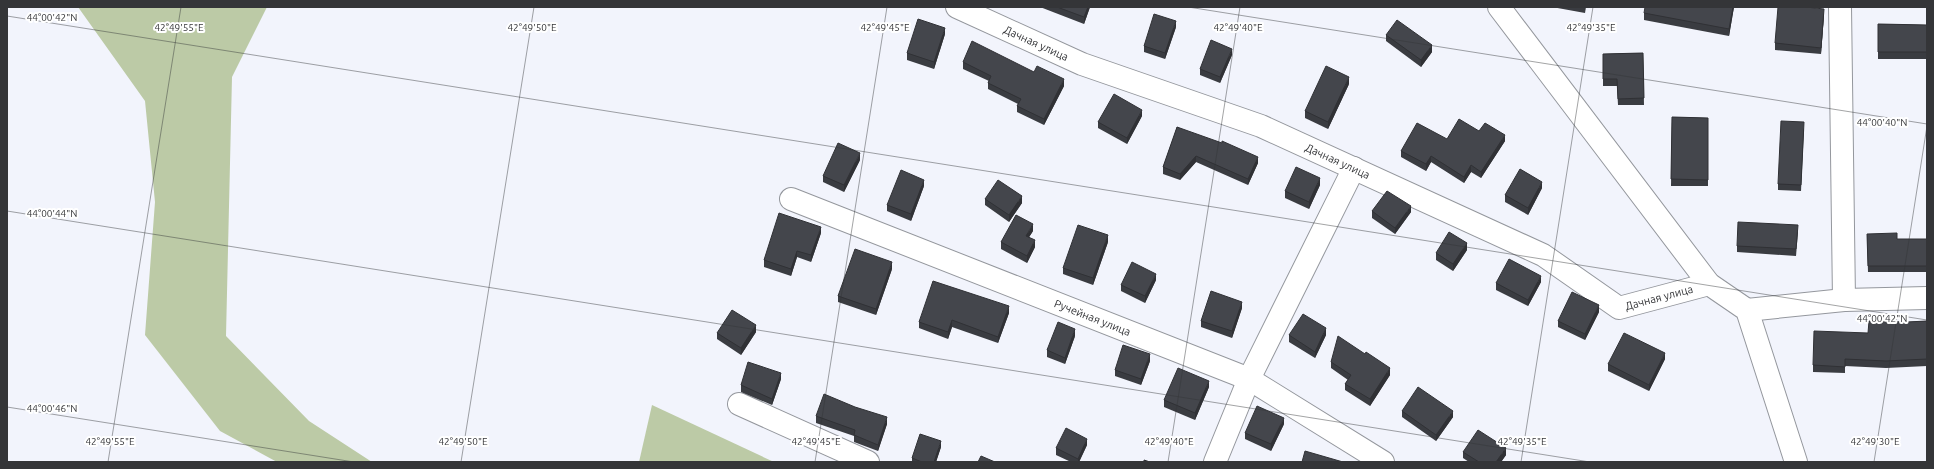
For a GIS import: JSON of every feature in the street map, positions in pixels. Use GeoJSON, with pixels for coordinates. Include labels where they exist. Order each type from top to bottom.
{"type":"FeatureCollection","features":[{"type":"Feature","properties":{"kind":"street","name":"Дачная улица"},"geometry":{"type":"LineString","coordinates":[[957,7],[1082,64],[1261,126],[1354,168],[1543,255],[1619,308],[1709,284]]}},
{"type":"Feature","properties":{"kind":"street"},"geometry":{"type":"LineString","coordinates":[[1499,7],[1709,284],[1747,310],[1796,462]]}},
{"type":"Feature","properties":{"kind":"street"},"geometry":{"type":"LineString","coordinates":[[1840,7],[1844,300]]}},
{"type":"Feature","properties":{"kind":"street"},"geometry":{"type":"LineString","coordinates":[[1215,462],[1249,379],[1354,168]]}},
{"type":"Feature","properties":{"kind":"street","name":"Ручейная улица"},"geometry":{"type":"LineString","coordinates":[[790,199],[1249,379],[1382,462]]}},
{"type":"Feature","properties":{"kind":"street"},"geometry":{"type":"LineString","coordinates":[[1747,310],[1844,300],[1927,298]]}},
{"type":"Feature","properties":{"kind":"street"},"geometry":{"type":"LineString","coordinates":[[739,404],[868,462]]}},
{"type":"Feature","properties":{"kind":"green space"},"geometry":{"type":"Polygon","coordinates":[[[78,7],[267,7],[232,77],[226,336],[309,421],[372,462],[277,462],[220,431],[145,335],[155,202],[145,101],[78,7]]]}},
{"type":"Feature","properties":{"kind":"green space"},"geometry":{"type":"Polygon","coordinates":[[[652,405],[774,462],[639,462],[652,405]]]}},
{"type":"Feature","properties":{"kind":"building"},"geometry":{"type":"Polygon","coordinates":[[[1057,7],[1088,7],[1084,17],[1057,7]]]}},
{"type":"Feature","properties":{"kind":"building"},"geometry":{"type":"Polygon","coordinates":[[[1645,7],[1733,7],[1729,29],[1644,13],[1645,7]]]}},
{"type":"Feature","properties":{"kind":"building"},"geometry":{"type":"Polygon","coordinates":[[[1778,7],[1806,7],[1824,9],[1821,48],[1775,43],[1778,7]]]}},
{"type":"Feature","properties":{"kind":"building"},"geometry":{"type":"Polygon","coordinates":[[[1154,14],[1176,21],[1165,53],[1144,46],[1154,14]]]}},
{"type":"Feature","properties":{"kind":"building"},"geometry":{"type":"Polygon","coordinates":[[[918,19],[945,28],[934,62],[907,53],[918,19]]]}},
{"type":"Feature","properties":{"kind":"building"},"geometry":{"type":"Polygon","coordinates":[[[1397,20],[1432,45],[1421,60],[1386,35],[1397,20]]]}},
{"type":"Feature","properties":{"kind":"building"},"geometry":{"type":"Polygon","coordinates":[[[1878,24],[1927,25],[1927,52],[1878,52],[1878,24]]]}},
{"type":"Feature","properties":{"kind":"building"},"geometry":{"type":"Polygon","coordinates":[[[1211,40],[1232,49],[1220,77],[1200,69],[1211,40]]]}},
{"type":"Feature","properties":{"kind":"building"},"geometry":{"type":"Polygon","coordinates":[[[972,41],[1034,72],[1037,66],[1064,79],[1044,119],[1017,106],[1021,99],[988,83],[991,76],[963,62],[972,41]]]}},
{"type":"Feature","properties":{"kind":"building"},"geometry":{"type":"Polygon","coordinates":[[[1643,53],[1644,98],[1618,99],[1617,79],[1603,79],[1603,54],[1643,53]]]}},
{"type":"Feature","properties":{"kind":"building"},"geometry":{"type":"Polygon","coordinates":[[[1326,66],[1349,77],[1328,122],[1305,111],[1326,66]]]}},
{"type":"Feature","properties":{"kind":"building"},"geometry":{"type":"Polygon","coordinates":[[[1114,94],[1142,110],[1127,138],[1098,122],[1114,94]]]}},
{"type":"Feature","properties":{"kind":"building"},"geometry":{"type":"Polygon","coordinates":[[[1672,117],[1708,118],[1708,180],[1671,179],[1672,117]]]}},
{"type":"Feature","properties":{"kind":"building"},"geometry":{"type":"Polygon","coordinates":[[[1459,119],[1479,131],[1485,123],[1505,135],[1481,172],[1471,165],[1464,177],[1431,156],[1426,164],[1401,151],[1417,123],[1447,139],[1459,119]]]}},
{"type":"Feature","properties":{"kind":"building"},"geometry":{"type":"Polygon","coordinates":[[[1781,121],[1804,122],[1801,185],[1778,184],[1781,121]]]}},
{"type":"Feature","properties":{"kind":"building"},"geometry":{"type":"Polygon","coordinates":[[[1177,127],[1222,143],[1222,141],[1258,157],[1248,179],[1196,156],[1180,174],[1163,167],[1177,127]]]}},
{"type":"Feature","properties":{"kind":"building"},"geometry":{"type":"Polygon","coordinates":[[[838,143],[860,153],[844,185],[823,176],[838,143]]]}},
{"type":"Feature","properties":{"kind":"building"},"geometry":{"type":"Polygon","coordinates":[[[1296,167],[1320,178],[1309,202],[1285,191],[1296,167]]]}},
{"type":"Feature","properties":{"kind":"building"},"geometry":{"type":"Polygon","coordinates":[[[1520,169],[1542,182],[1528,208],[1505,195],[1520,169]]]}},
{"type":"Feature","properties":{"kind":"building"},"geometry":{"type":"Polygon","coordinates":[[[901,170],[924,180],[911,214],[887,205],[901,170]]]}},
{"type":"Feature","properties":{"kind":"building"},"geometry":{"type":"Polygon","coordinates":[[[998,180],[1022,196],[1009,215],[985,199],[998,180]]]}},
{"type":"Feature","properties":{"kind":"building"},"geometry":{"type":"Polygon","coordinates":[[[1387,191],[1411,206],[1395,228],[1372,211],[1387,191]]]}},
{"type":"Feature","properties":{"kind":"building"},"geometry":{"type":"Polygon","coordinates":[[[779,213],[821,227],[811,255],[797,251],[791,269],[764,260],[779,213]]]}},
{"type":"Feature","properties":{"kind":"building"},"geometry":{"type":"Polygon","coordinates":[[[1016,215],[1033,224],[1026,236],[1035,240],[1027,256],[1001,242],[1016,215]]]}},
{"type":"Feature","properties":{"kind":"building"},"geometry":{"type":"Polygon","coordinates":[[[1738,222],[1798,225],[1796,249],[1737,246],[1738,222]]]}},
{"type":"Feature","properties":{"kind":"building"},"geometry":{"type":"Polygon","coordinates":[[[1078,225],[1108,235],[1093,278],[1063,268],[1078,225]]]}},
{"type":"Feature","properties":{"kind":"building"},"geometry":{"type":"Polygon","coordinates":[[[1449,232],[1467,243],[1453,264],[1436,253],[1449,232]]]}},
{"type":"Feature","properties":{"kind":"building"},"geometry":{"type":"Polygon","coordinates":[[[1897,233],[1897,239],[1927,239],[1927,266],[1868,266],[1867,234],[1897,233]]]}},
{"type":"Feature","properties":{"kind":"building"},"geometry":{"type":"Polygon","coordinates":[[[855,249],[892,262],[876,309],[838,296],[855,249]]]}},
{"type":"Feature","properties":{"kind":"building"},"geometry":{"type":"Polygon","coordinates":[[[1509,259],[1541,276],[1528,300],[1496,283],[1509,259]]]}},
{"type":"Feature","properties":{"kind":"building"},"geometry":{"type":"Polygon","coordinates":[[[1132,262],[1156,274],[1145,296],[1121,285],[1132,262]]]}},
{"type":"Feature","properties":{"kind":"building"},"geometry":{"type":"Polygon","coordinates":[[[933,281],[1009,306],[998,337],[952,320],[948,332],[919,322],[933,281]]]}},
{"type":"Feature","properties":{"kind":"building"},"geometry":{"type":"Polygon","coordinates":[[[1211,291],[1242,302],[1232,331],[1201,321],[1211,291]]]}},
{"type":"Feature","properties":{"kind":"building"},"geometry":{"type":"Polygon","coordinates":[[[1572,292],[1599,305],[1585,334],[1558,321],[1572,292]]]}},
{"type":"Feature","properties":{"kind":"building"},"geometry":{"type":"Polygon","coordinates":[[[732,310],[756,325],[741,348],[717,333],[732,310]]]}},
{"type":"Feature","properties":{"kind":"building"},"geometry":{"type":"Polygon","coordinates":[[[1303,314],[1326,328],[1315,352],[1289,335],[1303,314]]]}},
{"type":"Feature","properties":{"kind":"building"},"geometry":{"type":"Polygon","coordinates":[[[1869,321],[1927,321],[1927,359],[1886,361],[1845,359],[1845,367],[1813,365],[1814,331],[1868,333],[1869,321]]]}},
{"type":"Feature","properties":{"kind":"building"},"geometry":{"type":"Polygon","coordinates":[[[1058,322],[1075,329],[1065,358],[1047,350],[1058,322]]]}},
{"type":"Feature","properties":{"kind":"building"},"geometry":{"type":"Polygon","coordinates":[[[1624,333],[1665,353],[1649,385],[1608,364],[1624,333]]]}},
{"type":"Feature","properties":{"kind":"building"},"geometry":{"type":"Polygon","coordinates":[[[1338,336],[1390,368],[1370,399],[1345,384],[1351,375],[1331,362],[1338,336]]]}},
{"type":"Feature","properties":{"kind":"building"},"geometry":{"type":"Polygon","coordinates":[[[1123,345],[1150,354],[1141,379],[1115,370],[1123,345]]]}},
{"type":"Feature","properties":{"kind":"building"},"geometry":{"type":"Polygon","coordinates":[[[748,362],[781,373],[772,399],[741,385],[748,362]]]}},
{"type":"Feature","properties":{"kind":"building"},"geometry":{"type":"Polygon","coordinates":[[[1178,368],[1209,381],[1195,413],[1164,400],[1178,368]]]}},
{"type":"Feature","properties":{"kind":"building"},"geometry":{"type":"Polygon","coordinates":[[[1418,387],[1453,411],[1436,435],[1402,411],[1418,387]]]}},
{"type":"Feature","properties":{"kind":"building"},"geometry":{"type":"Polygon","coordinates":[[[824,394],[855,407],[887,417],[878,445],[854,435],[855,430],[816,416],[824,394]]]}},
{"type":"Feature","properties":{"kind":"building"},"geometry":{"type":"Polygon","coordinates":[[[1257,406],[1284,418],[1271,444],[1245,433],[1257,406]]]}},
{"type":"Feature","properties":{"kind":"building"},"geometry":{"type":"Polygon","coordinates":[[[1066,428],[1087,439],[1078,459],[1056,448],[1066,428]]]}},
{"type":"Feature","properties":{"kind":"building"},"geometry":{"type":"Polygon","coordinates":[[[1478,430],[1506,448],[1496,462],[1479,462],[1463,452],[1478,430]]]}},
{"type":"Feature","properties":{"kind":"building"},"geometry":{"type":"Polygon","coordinates":[[[920,434],[941,441],[934,462],[922,462],[912,458],[920,434]]]}},
{"type":"Feature","properties":{"kind":"building"},"geometry":{"type":"Polygon","coordinates":[[[1305,451],[1343,462],[1302,462],[1305,451]]]}},
{"type":"Feature","properties":{"kind":"building"},"geometry":{"type":"Polygon","coordinates":[[[981,456],[995,462],[978,462],[981,456]]]}}]}
